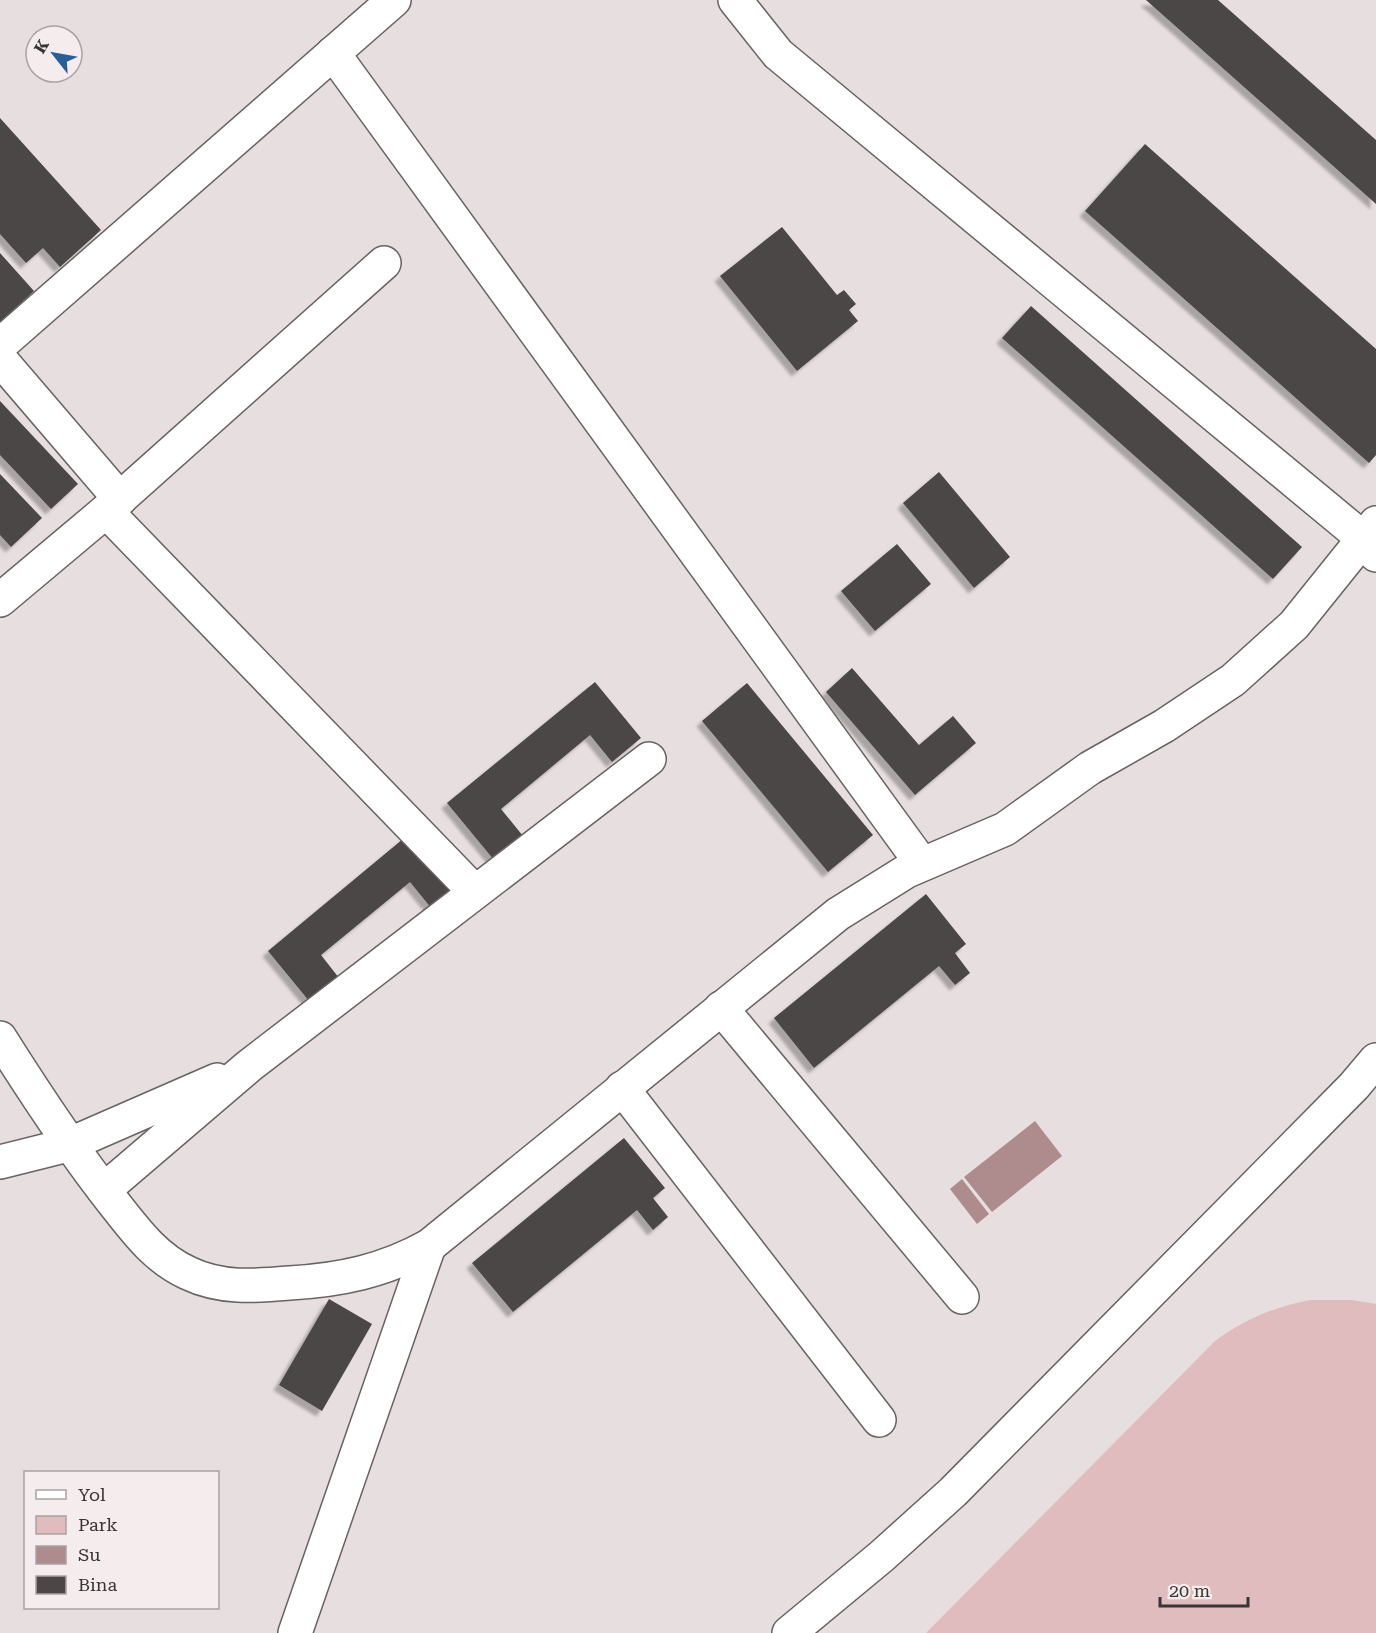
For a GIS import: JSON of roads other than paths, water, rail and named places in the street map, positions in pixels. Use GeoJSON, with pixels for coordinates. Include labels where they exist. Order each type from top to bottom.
{"type":"FeatureCollection","features":[{"type":"Feature","properties":{"kind":"street"},"geometry":{"type":"LineString","coordinates":[[0,345],[394,0]]}},
{"type":"Feature","properties":{"kind":"street"},"geometry":{"type":"LineString","coordinates":[[0,1038],[68,1144],[104,1190],[151,1248],[188,1274],[211,1282],[235,1286],[338,1279],[387,1267],[429,1246],[838,914],[872,891],[922,864],[1005,829],[1090,768],[1164,726],[1233,680],[1294,625],[1372,539],[778,54],[735,0]]}},
{"type":"Feature","properties":{"kind":"street"},"geometry":{"type":"LineString","coordinates":[[333,53],[922,864]]}},
{"type":"Feature","properties":{"kind":"street"},"geometry":{"type":"LineString","coordinates":[[0,600],[113,505],[384,263]]}},
{"type":"Feature","properties":{"kind":"street"},"geometry":{"type":"LineString","coordinates":[[0,359],[113,505],[475,892]]}},
{"type":"Feature","properties":{"kind":"street"},"geometry":{"type":"LineString","coordinates":[[104,1190],[249,1066],[649,759]]}},
{"type":"Feature","properties":{"kind":"street"},"geometry":{"type":"LineString","coordinates":[[721,1008],[962,1297]]}},
{"type":"Feature","properties":{"kind":"street"},"geometry":{"type":"LineString","coordinates":[[789,1633],[882,1556],[953,1492],[1354,1086],[1376,1060]]}},
{"type":"Feature","properties":{"kind":"street"},"geometry":{"type":"LineString","coordinates":[[0,1162],[68,1144],[249,1066]]}},
{"type":"Feature","properties":{"kind":"street"},"geometry":{"type":"LineString","coordinates":[[622,1088],[879,1420]]}},
{"type":"Feature","properties":{"kind":"street"},"geometry":{"type":"LineString","coordinates":[[295,1633],[429,1246]]}},
{"type":"Feature","properties":{"kind":"water"},"geometry":{"type":"Polygon","coordinates":[[[1035,1121],[1062,1156],[992,1212],[964,1177],[1035,1121]]]}},
{"type":"Feature","properties":{"kind":"water"},"geometry":{"type":"Polygon","coordinates":[[[962,1179],[989,1214],[977,1224],[950,1189],[962,1179]]]}}]}
